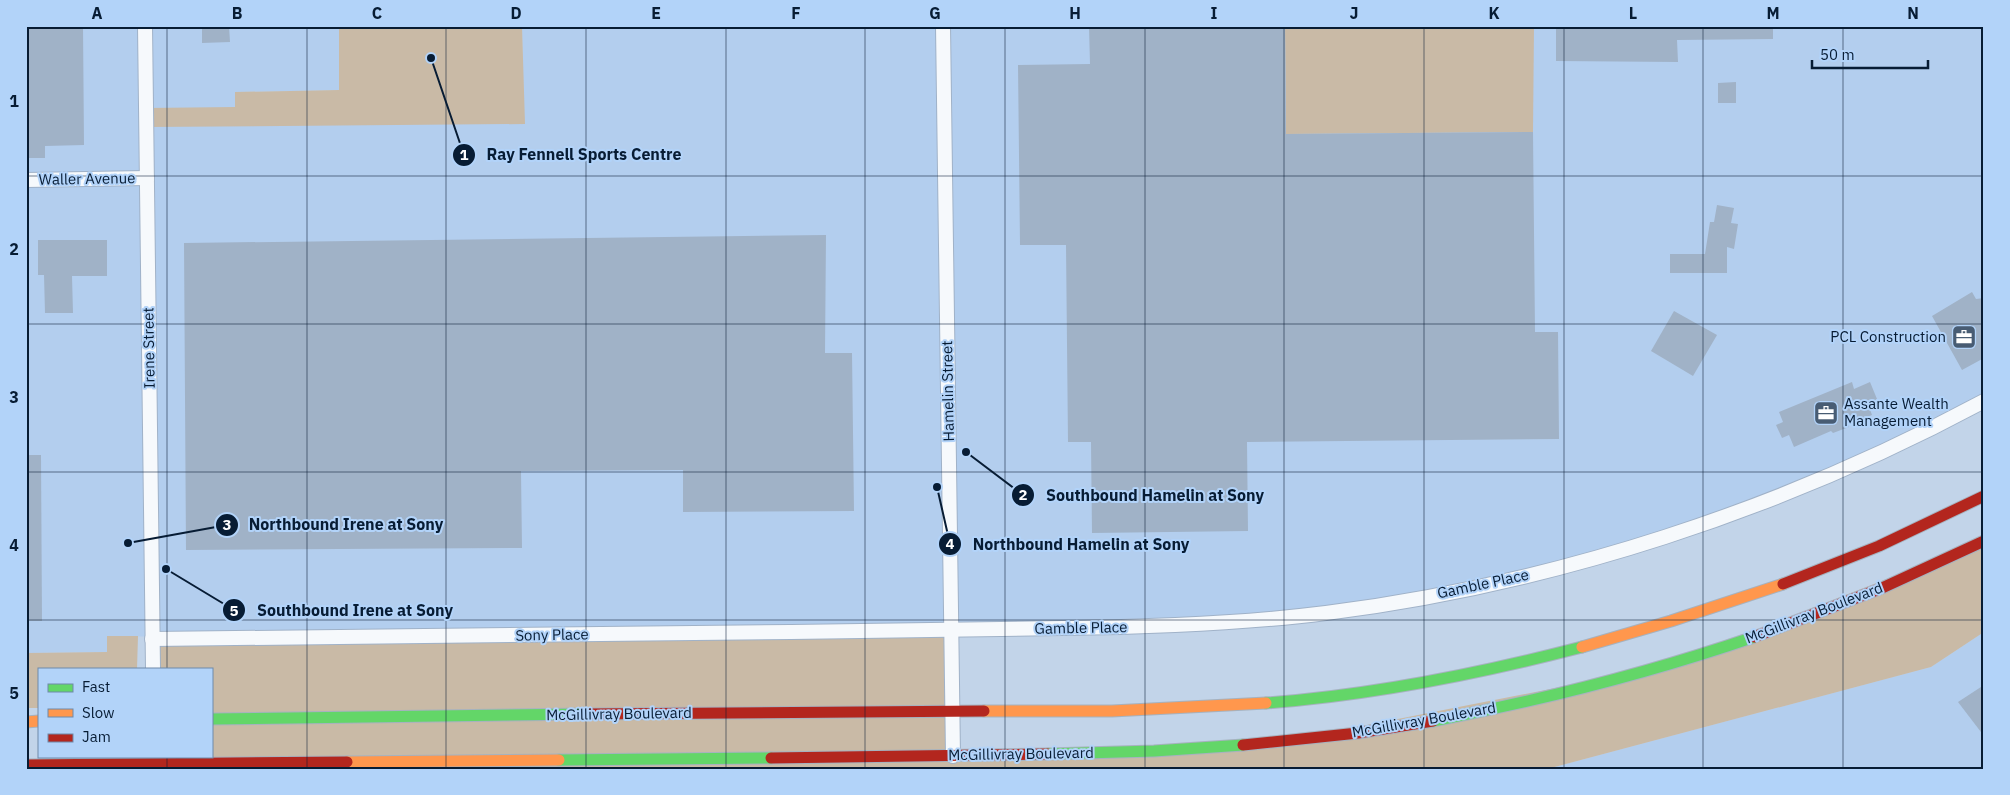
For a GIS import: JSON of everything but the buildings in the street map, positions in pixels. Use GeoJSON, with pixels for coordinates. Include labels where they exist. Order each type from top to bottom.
{"type":"FeatureCollection","features":[{"type":"Feature","properties":{"kind":"main road","name":"McGillivray Boulevard"},"geometry":{"type":"LineString","coordinates":[[212,719],[953,710],[1055,712],[1189,708],[1312,698],[1375,690],[1456,676],[1620,638],[1761,592],[1900,536],[1984,496]]}},
{"type":"Feature","properties":{"kind":"main road","name":"McGillivray Boulevard"},"geometry":{"type":"LineString","coordinates":[[26,765],[953,756],[1133,752],[1286,741],[1404,726],[1558,694],[1662,667],[1765,634],[1903,579],[1984,541]]}},
{"type":"Feature","properties":{"kind":"street","name":"Irene Street"},"geometry":{"type":"LineString","coordinates":[[145,26],[153,668]]}},
{"type":"Feature","properties":{"kind":"street","name":"Hamelin Street"},"geometry":{"type":"LineString","coordinates":[[943,26],[953,756]]}},
{"type":"Feature","properties":{"kind":"street","name":"Waller Avenue"},"geometry":{"type":"LineString","coordinates":[[26,180],[147,178]]}},
{"type":"Feature","properties":{"kind":"street","name":"Gamble Place"},"geometry":{"type":"LineString","coordinates":[[951,630],[1157,626],[1240,622],[1326,613],[1456,591],[1597,557],[1654,541],[1851,466],[1984,401]]}},
{"type":"Feature","properties":{"kind":"street","name":"Sony Place"},"geometry":{"type":"LineString","coordinates":[[152,639],[951,630]]}},
{"type":"Feature","properties":{"kind":"shaded area"},"geometry":{"type":"Polygon","coordinates":[[[26,26],[339,26],[340,90],[236,92],[235,107],[524,124],[522,26],[1984,26],[1984,401],[1795,490],[1524,576],[1240,622],[261,638],[107,636],[107,652],[26,653],[26,26]]]}},
{"type":"Feature","properties":{"kind":"shaded area"},"geometry":{"type":"Polygon","coordinates":[[[339,26],[522,26],[525,124],[146,127],[146,108],[235,107],[235,92],[339,90],[339,26]]]}},
{"type":"Feature","properties":{"kind":"shaded area"},"geometry":{"type":"Polygon","coordinates":[[[1285,26],[1534,26],[1533,132],[1286,134],[1285,26]]]}},
{"type":"Feature","properties":{"kind":"shaded area"},"geometry":{"type":"Polygon","coordinates":[[[1984,541],[1984,632],[1931,667],[1547,769],[155,769],[202,758],[212,758],[212,668],[153,668],[152,639],[951,631],[953,755],[1286,741],[1662,667],[1984,541]]]}},
{"type":"Feature","properties":{"kind":"shaded area"},"geometry":{"type":"Polygon","coordinates":[[[1984,632],[1984,769],[1547,769],[1931,667],[1984,632]]]}},
{"type":"Feature","properties":{"kind":"shaded area"},"geometry":{"type":"Polygon","coordinates":[[[107,636],[138,636],[137,668],[38,668],[38,708],[26,708],[26,653],[107,652],[107,636]]]}},
{"type":"Feature","properties":{"kind":"traffic: fast"},"geometry":{"type":"LineString","coordinates":[[1433,721],[1595,685],[1754,637]]}},
{"type":"Feature","properties":{"kind":"traffic: fast"},"geometry":{"type":"LineString","coordinates":[[1266,703],[1386,689],[1504,666],[1582,647]]}},
{"type":"Feature","properties":{"kind":"traffic: fast"},"geometry":{"type":"LineString","coordinates":[[212,719],[586,714]]}},
{"type":"Feature","properties":{"kind":"traffic: fast"},"geometry":{"type":"LineString","coordinates":[[1048,754],[1154,751],[1243,745]]}},
{"type":"Feature","properties":{"kind":"traffic: fast"},"geometry":{"type":"LineString","coordinates":[[559,760],[771,758]]}},
{"type":"Feature","properties":{"kind":"traffic: slow"},"geometry":{"type":"LineString","coordinates":[[1582,647],[1671,621],[1783,584]]}},
{"type":"Feature","properties":{"kind":"traffic: slow"},"geometry":{"type":"LineString","coordinates":[[984,711],[1112,711],[1266,703]]}},
{"type":"Feature","properties":{"kind":"traffic: slow"},"geometry":{"type":"LineString","coordinates":[[26,722],[38,721]]}},
{"type":"Feature","properties":{"kind":"traffic: slow"},"geometry":{"type":"LineString","coordinates":[[347,762],[559,760]]}},
{"type":"Feature","properties":{"kind":"traffic: jam"},"geometry":{"type":"LineString","coordinates":[[1783,584],[1879,546],[1984,496]]}},
{"type":"Feature","properties":{"kind":"traffic: jam"},"geometry":{"type":"LineString","coordinates":[[1754,637],[1882,588],[1984,541]]}},
{"type":"Feature","properties":{"kind":"traffic: jam"},"geometry":{"type":"LineString","coordinates":[[586,714],[984,711]]}},
{"type":"Feature","properties":{"kind":"traffic: jam"},"geometry":{"type":"LineString","coordinates":[[1243,745],[1358,733],[1433,721]]}},
{"type":"Feature","properties":{"kind":"traffic: jam"},"geometry":{"type":"LineString","coordinates":[[771,758],[1048,754]]}},
{"type":"Feature","properties":{"kind":"traffic: jam"},"geometry":{"type":"LineString","coordinates":[[26,765],[347,762]]}},
{"type":"Feature","properties":{"kind":"place","name":"Ray Fennell Sports Centre"},"geometry":{"type":"Point","coordinates":[431,58]}},
{"type":"Feature","properties":{"kind":"place","name":"PCL Construction"},"geometry":{"type":"Point","coordinates":[1964,337]}},
{"type":"Feature","properties":{"kind":"place","name":"Assante Wealth Management"},"geometry":{"type":"Point","coordinates":[1826,413]}},
{"type":"Feature","properties":{"kind":"place","name":"Southbound Hamelin at Sony"},"geometry":{"type":"Point","coordinates":[966,452]}},
{"type":"Feature","properties":{"kind":"place","name":"Northbound Hamelin at Sony"},"geometry":{"type":"Point","coordinates":[937,487]}},
{"type":"Feature","properties":{"kind":"place","name":"Northbound Irene at Sony"},"geometry":{"type":"Point","coordinates":[128,543]}},
{"type":"Feature","properties":{"kind":"place","name":"Southbound Irene at Sony"},"geometry":{"type":"Point","coordinates":[166,569]}}]}
